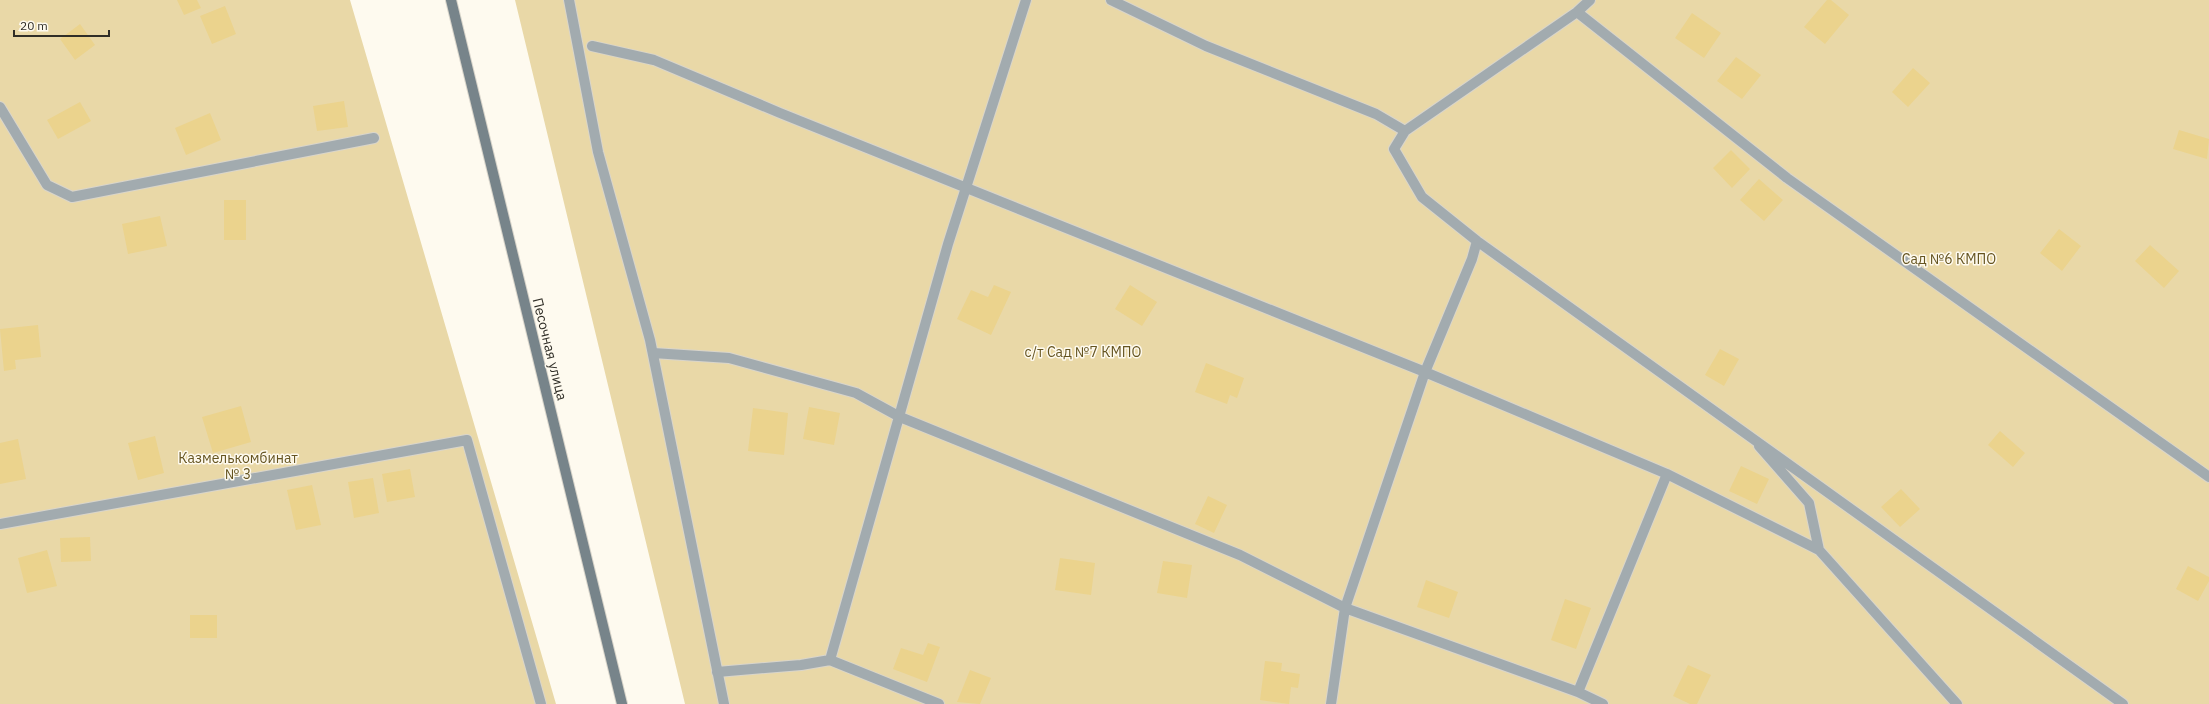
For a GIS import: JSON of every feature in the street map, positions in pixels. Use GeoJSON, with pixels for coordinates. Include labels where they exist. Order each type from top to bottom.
{"type":"FeatureCollection","features":[{"type":"Feature","properties":{"kind":"main road","name":"Песочная улица"},"geometry":{"type":"LineString","coordinates":[[451,0],[622,704]]}},
{"type":"Feature","properties":{"kind":"lane"},"geometry":{"type":"LineString","coordinates":[[569,0],[598,152],[653,353],[724,704]]}},
{"type":"Feature","properties":{"kind":"lane"},"geometry":{"type":"LineString","coordinates":[[830,660],[948,244],[1026,0]]}},
{"type":"Feature","properties":{"kind":"lane"},"geometry":{"type":"LineString","coordinates":[[1111,0],[1206,46],[1376,114],[1405,131]]}},
{"type":"Feature","properties":{"kind":"lane"},"geometry":{"type":"LineString","coordinates":[[1590,0],[1577,12],[1405,131],[1394,149],[1422,197],[1477,241],[1747,433],[2123,704]]}},
{"type":"Feature","properties":{"kind":"lane"},"geometry":{"type":"LineString","coordinates":[[1577,12],[1787,178],[2209,477]]}},
{"type":"Feature","properties":{"kind":"lane"},"geometry":{"type":"LineString","coordinates":[[592,46],[654,60],[966,188],[1425,372],[1666,474],[1819,550],[1953,703]]}},
{"type":"Feature","properties":{"kind":"lane"},"geometry":{"type":"LineString","coordinates":[[0,107],[47,185],[72,197],[374,138]]}},
{"type":"Feature","properties":{"kind":"lane"},"geometry":{"type":"LineString","coordinates":[[1331,704],[1345,608],[1425,372],[1472,259],[1477,241]]}},
{"type":"Feature","properties":{"kind":"lane"},"geometry":{"type":"LineString","coordinates":[[653,353],[729,358],[856,393],[900,417],[1240,555],[1345,608],[1578,692],[1603,704]]}},
{"type":"Feature","properties":{"kind":"lane"},"geometry":{"type":"LineString","coordinates":[[1747,433],[1809,503],[1819,550]]}},
{"type":"Feature","properties":{"kind":"lane"},"geometry":{"type":"LineString","coordinates":[[0,524],[467,440],[541,704]]}},
{"type":"Feature","properties":{"kind":"lane"},"geometry":{"type":"LineString","coordinates":[[1578,692],[1666,474]]}},
{"type":"Feature","properties":{"kind":"lane"},"geometry":{"type":"LineString","coordinates":[[717,672],[801,665],[830,660],[939,704]]}},
{"type":"Feature","properties":{"kind":"green space","name":"Казмелькомбинат № 3"},"geometry":{"type":"Polygon","coordinates":[[[0,0],[350,0],[556,704],[0,704],[0,0]]]}},
{"type":"Feature","properties":{"kind":"green space","name":"с/т Сад №7 КМПО"},"geometry":{"type":"Polygon","coordinates":[[[515,0],[2209,0],[2209,704],[685,704],[515,0]]]}},
{"type":"Feature","properties":{"kind":"building"},"geometry":{"type":"Polygon","coordinates":[[[177,0],[197,0],[201,8],[184,15],[177,0]]]}},
{"type":"Feature","properties":{"kind":"building"},"geometry":{"type":"Polygon","coordinates":[[[1827,0],[1831,0],[1849,15],[1825,44],[1804,27],[1827,0]]]}},
{"type":"Feature","properties":{"kind":"building"},"geometry":{"type":"Polygon","coordinates":[[[225,6],[236,34],[212,44],[200,16],[225,6]]]}},
{"type":"Feature","properties":{"kind":"building"},"geometry":{"type":"Polygon","coordinates":[[[1692,13],[1721,33],[1704,58],[1675,38],[1692,13]]]}},
{"type":"Feature","properties":{"kind":"building"},"geometry":{"type":"Polygon","coordinates":[[[80,24],[95,45],[75,60],[60,39],[80,24]]]}},
{"type":"Feature","properties":{"kind":"building"},"geometry":{"type":"Polygon","coordinates":[[[1736,57],[1761,75],[1742,99],[1717,81],[1736,57]]]}},
{"type":"Feature","properties":{"kind":"building"},"geometry":{"type":"Polygon","coordinates":[[[1913,68],[1930,83],[1908,107],[1892,92],[1913,68]]]}},
{"type":"Feature","properties":{"kind":"building"},"geometry":{"type":"Polygon","coordinates":[[[344,101],[348,127],[317,131],[313,106],[344,101]]]}},
{"type":"Feature","properties":{"kind":"building"},"geometry":{"type":"Polygon","coordinates":[[[80,102],[91,121],[58,139],[47,120],[80,102]]]}},
{"type":"Feature","properties":{"kind":"building"},"geometry":{"type":"Polygon","coordinates":[[[210,113],[221,140],[186,155],[175,128],[210,113]]]}},
{"type":"Feature","properties":{"kind":"building"},"geometry":{"type":"Polygon","coordinates":[[[2179,130],[2209,139],[2207,159],[2173,149],[2179,130]]]}},
{"type":"Feature","properties":{"kind":"building"},"geometry":{"type":"Polygon","coordinates":[[[1731,150],[1750,169],[1732,188],[1713,168],[1731,150]]]}},
{"type":"Feature","properties":{"kind":"building"},"geometry":{"type":"Polygon","coordinates":[[[1759,179],[1783,200],[1764,221],[1740,200],[1759,179]]]}},
{"type":"Feature","properties":{"kind":"building"},"geometry":{"type":"Polygon","coordinates":[[[224,200],[246,200],[246,240],[224,240],[224,200]]]}},
{"type":"Feature","properties":{"kind":"building"},"geometry":{"type":"Polygon","coordinates":[[[160,216],[167,246],[128,254],[122,224],[160,216]]]}},
{"type":"Feature","properties":{"kind":"building"},"geometry":{"type":"Polygon","coordinates":[[[2059,229],[2081,246],[2062,271],[2040,253],[2059,229]]]}},
{"type":"Feature","properties":{"kind":"building"},"geometry":{"type":"Polygon","coordinates":[[[2150,245],[2179,271],[2164,288],[2135,261],[2150,245]]]}},
{"type":"Feature","properties":{"kind":"building"},"geometry":{"type":"Polygon","coordinates":[[[994,285],[1011,292],[991,335],[957,319],[971,290],[988,297],[994,285]]]}},
{"type":"Feature","properties":{"kind":"building"},"geometry":{"type":"Polygon","coordinates":[[[1130,285],[1157,302],[1142,326],[1115,309],[1130,285]]]}},
{"type":"Feature","properties":{"kind":"building"},"geometry":{"type":"Polygon","coordinates":[[[38,325],[41,357],[15,360],[16,369],[4,371],[0,329],[38,325]]]}},
{"type":"Feature","properties":{"kind":"building"},"geometry":{"type":"Polygon","coordinates":[[[1720,349],[1739,359],[1724,386],[1705,375],[1720,349]]]}},
{"type":"Feature","properties":{"kind":"building"},"geometry":{"type":"Polygon","coordinates":[[[1206,363],[1244,378],[1237,398],[1230,395],[1227,404],[1195,392],[1206,363]]]}},
{"type":"Feature","properties":{"kind":"building"},"geometry":{"type":"Polygon","coordinates":[[[241,406],[251,442],[213,453],[202,417],[241,406]]]}},
{"type":"Feature","properties":{"kind":"building"},"geometry":{"type":"Polygon","coordinates":[[[809,407],[840,413],[834,445],[803,439],[809,407]]]}},
{"type":"Feature","properties":{"kind":"building"},"geometry":{"type":"Polygon","coordinates":[[[753,408],[788,413],[784,455],[748,451],[753,408]]]}},
{"type":"Feature","properties":{"kind":"building"},"geometry":{"type":"Polygon","coordinates":[[[2000,431],[2025,453],[2013,467],[1988,445],[2000,431]]]}},
{"type":"Feature","properties":{"kind":"building"},"geometry":{"type":"Polygon","coordinates":[[[155,436],[164,473],[138,480],[128,443],[155,436]]]}},
{"type":"Feature","properties":{"kind":"building"},"geometry":{"type":"Polygon","coordinates":[[[18,439],[26,479],[0,484],[0,443],[18,439]]]}},
{"type":"Feature","properties":{"kind":"building"},"geometry":{"type":"Polygon","coordinates":[[[1741,466],[1769,479],[1757,504],[1729,491],[1741,466]]]}},
{"type":"Feature","properties":{"kind":"building"},"geometry":{"type":"Polygon","coordinates":[[[410,469],[415,497],[387,502],[382,474],[410,469]]]}},
{"type":"Feature","properties":{"kind":"building"},"geometry":{"type":"Polygon","coordinates":[[[373,478],[379,513],[354,518],[348,482],[373,478]]]}},
{"type":"Feature","properties":{"kind":"building"},"geometry":{"type":"Polygon","coordinates":[[[312,485],[321,525],[296,530],[287,490],[312,485]]]}},
{"type":"Feature","properties":{"kind":"building"},"geometry":{"type":"Polygon","coordinates":[[[1901,489],[1920,509],[1900,527],[1881,507],[1901,489]]]}},
{"type":"Feature","properties":{"kind":"building"},"geometry":{"type":"Polygon","coordinates":[[[1208,496],[1227,505],[1214,533],[1195,524],[1208,496]]]}},
{"type":"Feature","properties":{"kind":"building"},"geometry":{"type":"Polygon","coordinates":[[[90,537],[91,561],[61,562],[60,538],[90,537]]]}},
{"type":"Feature","properties":{"kind":"building"},"geometry":{"type":"Polygon","coordinates":[[[47,550],[57,586],[27,593],[18,558],[47,550]]]}},
{"type":"Feature","properties":{"kind":"building"},"geometry":{"type":"Polygon","coordinates":[[[1060,558],[1095,563],[1091,595],[1055,590],[1060,558]]]}},
{"type":"Feature","properties":{"kind":"building"},"geometry":{"type":"Polygon","coordinates":[[[1163,561],[1192,565],[1187,598],[1157,593],[1163,561]]]}},
{"type":"Feature","properties":{"kind":"building"},"geometry":{"type":"Polygon","coordinates":[[[2188,566],[2209,577],[2209,581],[2198,601],[2176,589],[2188,566]]]}},
{"type":"Feature","properties":{"kind":"building"},"geometry":{"type":"Polygon","coordinates":[[[1426,580],[1458,592],[1449,618],[1417,607],[1426,580]]]}},
{"type":"Feature","properties":{"kind":"building"},"geometry":{"type":"Polygon","coordinates":[[[1565,599],[1591,608],[1576,649],[1551,640],[1565,599]]]}},
{"type":"Feature","properties":{"kind":"building"},"geometry":{"type":"Polygon","coordinates":[[[190,615],[217,615],[217,638],[190,638],[190,615]]]}},
{"type":"Feature","properties":{"kind":"building"},"geometry":{"type":"Polygon","coordinates":[[[928,643],[940,647],[927,682],[893,669],[901,648],[923,655],[928,643]]]}},
{"type":"Feature","properties":{"kind":"building"},"geometry":{"type":"Polygon","coordinates":[[[1265,661],[1282,663],[1281,671],[1300,674],[1298,688],[1291,687],[1289,704],[1260,700],[1265,661]]]}},
{"type":"Feature","properties":{"kind":"building"},"geometry":{"type":"Polygon","coordinates":[[[1688,665],[1711,675],[1697,704],[1690,704],[1673,696],[1688,665]]]}},
{"type":"Feature","properties":{"kind":"building"},"geometry":{"type":"Polygon","coordinates":[[[970,670],[991,678],[980,704],[957,702],[970,670]]]}},
{"type":"Feature","properties":{"kind":"park label","name":"Сад №6 КМПО"},"geometry":{"type":"Point","coordinates":[1949,259]}}]}
